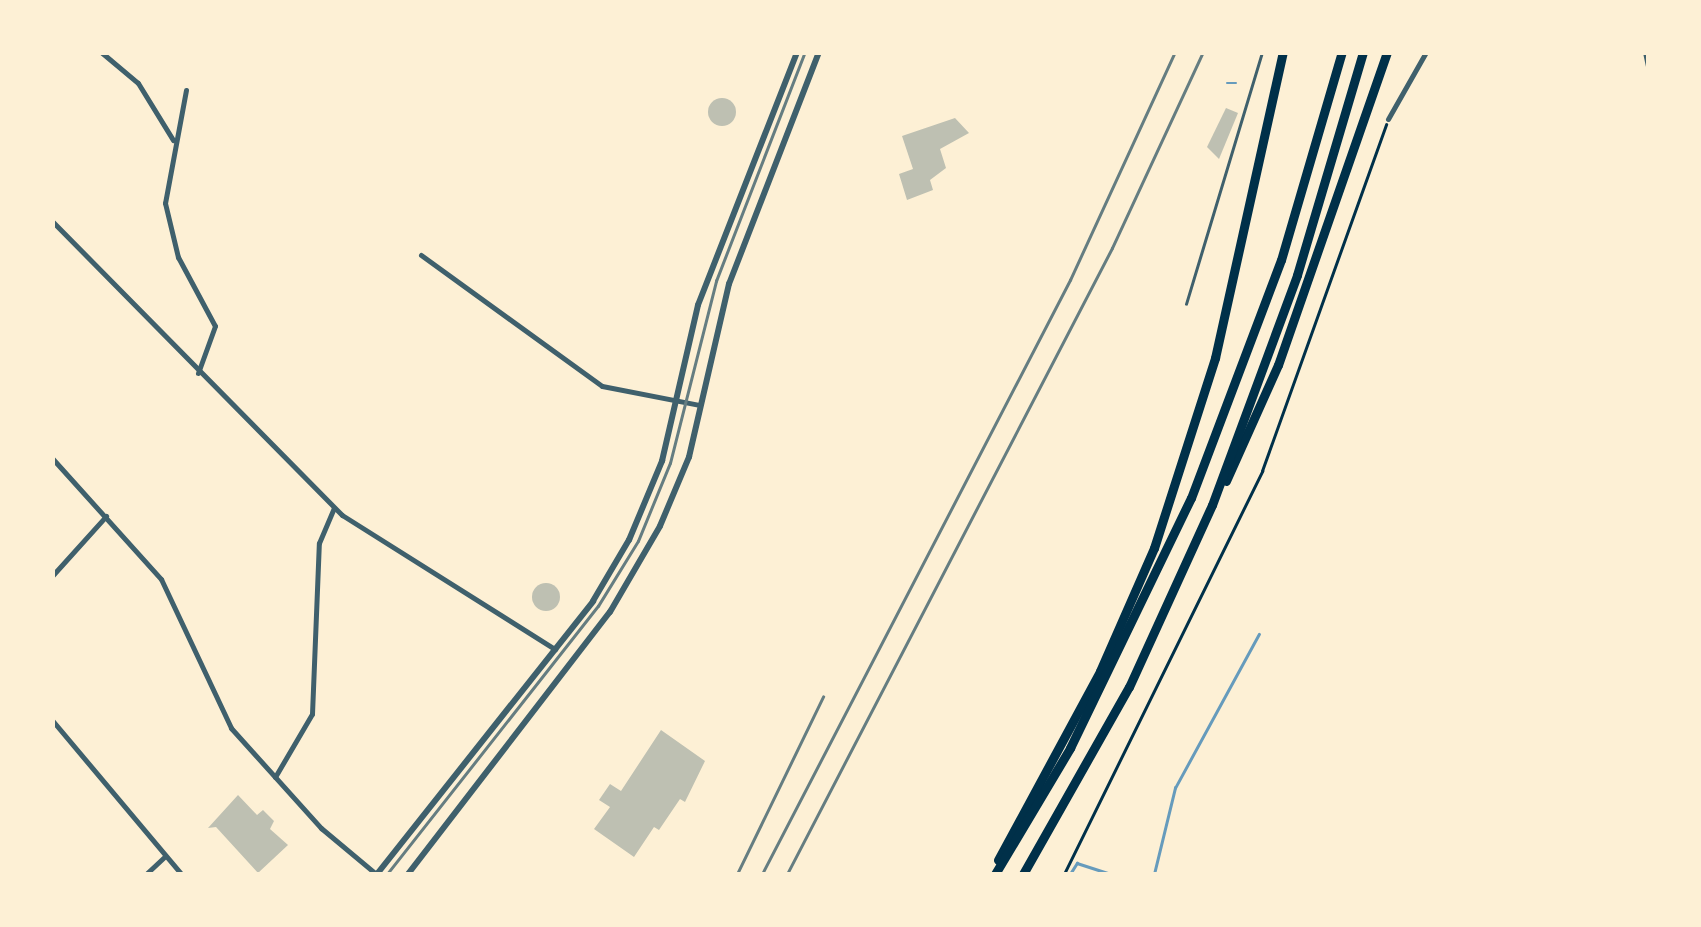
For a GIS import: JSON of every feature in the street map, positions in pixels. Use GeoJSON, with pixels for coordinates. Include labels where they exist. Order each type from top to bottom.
{"type":"FeatureCollection","features":[{"type":"Feature","properties":{"kind":"highway"},"geometry":{"type":"LineString","coordinates":[[993,874],[1127,614],[1203,402],[1283,52]]}},
{"type":"Feature","properties":{"kind":"highway"},"geometry":{"type":"LineString","coordinates":[[993,874],[1093,703],[1191,498],[1276,277],[1342,52]]}},
{"type":"Feature","properties":{"kind":"highway"},"geometry":{"type":"LineString","coordinates":[[1212,506],[1298,275],[1363,52]]}},
{"type":"Feature","properties":{"kind":"highway"},"geometry":{"type":"LineString","coordinates":[[1023,874],[1128,686],[1278,366],[1387,52]]}},
{"type":"Feature","properties":{"kind":"street"},"geometry":{"type":"LineString","coordinates":[[102,52],[138,83],[174,140]]}},
{"type":"Feature","properties":{"kind":"street"},"geometry":{"type":"LineString","coordinates":[[52,458],[161,579],[221,714],[275,777],[377,874],[554,649],[629,540],[658,472],[703,291],[797,52]]}},
{"type":"Feature","properties":{"kind":"street"},"geometry":{"type":"LineString","coordinates":[[408,874],[632,578],[676,493],[729,284],[819,52]]}},
{"type":"Feature","properties":{"kind":"street"},"geometry":{"type":"LineString","coordinates":[[1388,119],[1426,52]]}},
{"type":"Feature","properties":{"kind":"street"},"geometry":{"type":"LineString","coordinates":[[1644,52],[1648,66]]}},
{"type":"Feature","properties":{"kind":"street"},"geometry":{"type":"LineString","coordinates":[[186,90],[166,178],[169,232],[215,326],[198,372]]}},
{"type":"Feature","properties":{"kind":"street"},"geometry":{"type":"LineString","coordinates":[[52,220],[334,508],[554,649]]}},
{"type":"Feature","properties":{"kind":"street"},"geometry":{"type":"LineString","coordinates":[[422,255],[602,386],[700,405]]}},
{"type":"Feature","properties":{"kind":"street"},"geometry":{"type":"LineString","coordinates":[[275,777],[312,714],[319,545],[334,508]]}},
{"type":"Feature","properties":{"kind":"street"},"geometry":{"type":"LineString","coordinates":[[52,576],[106,516]]}},
{"type":"Feature","properties":{"kind":"street"},"geometry":{"type":"LineString","coordinates":[[52,720],[181,874]]}},
{"type":"Feature","properties":{"kind":"street"},"geometry":{"type":"LineString","coordinates":[[52,732],[59,727]]}},
{"type":"Feature","properties":{"kind":"street"},"geometry":{"type":"LineString","coordinates":[[146,874],[165,855]]}},
{"type":"Feature","properties":{"kind":"lane"},"geometry":{"type":"LineString","coordinates":[[1186,304],[1262,52]]}},
{"type":"Feature","properties":{"kind":"path"},"geometry":{"type":"LineString","coordinates":[[1064,874],[1262,472],[1388,119]]}},
{"type":"Feature","properties":{"kind":"building"},"geometry":{"type":"Polygon","coordinates":[[[722,98],[732,102],[736,112],[732,122],[722,126],[712,122],[708,112],[712,102],[722,98]]]}},
{"type":"Feature","properties":{"kind":"building"},"geometry":{"type":"Polygon","coordinates":[[[1226,108],[1238,113],[1219,159],[1207,147],[1226,108]]]}},
{"type":"Feature","properties":{"kind":"building"},"geometry":{"type":"Polygon","coordinates":[[[955,118],[969,133],[940,149],[946,168],[930,180],[933,190],[907,200],[899,174],[913,169],[902,136],[955,118]]]}},
{"type":"Feature","properties":{"kind":"building"},"geometry":{"type":"Polygon","coordinates":[[[546,583],[556,587],[560,597],[556,607],[546,611],[536,607],[532,597],[536,587],[546,583]]]}},
{"type":"Feature","properties":{"kind":"building"},"geometry":{"type":"Polygon","coordinates":[[[661,730],[705,761],[685,802],[680,799],[659,830],[654,827],[634,857],[594,829],[610,807],[599,800],[610,784],[621,791],[661,730]]]}},
{"type":"Feature","properties":{"kind":"building"},"geometry":{"type":"Polygon","coordinates":[[[238,795],[257,815],[263,810],[274,821],[270,829],[288,845],[258,873],[216,827],[208,828],[238,795]]]}},
{"type":"Feature","properties":{"kind":"waterway"},"geometry":{"type":"LineString","coordinates":[[1227,83],[1236,83]]}},
{"type":"Feature","properties":{"kind":"waterway"},"geometry":{"type":"LineString","coordinates":[[1154,874],[1175,788],[1259,634]]}},
{"type":"Feature","properties":{"kind":"waterway"},"geometry":{"type":"LineString","coordinates":[[1070,874],[1077,863],[1111,874]]}},
{"type":"Feature","properties":{"kind":"tram line"},"geometry":{"type":"LineString","coordinates":[[387,874],[598,606],[638,541],[670,463],[716,281],[805,52]]}},
{"type":"Feature","properties":{"kind":"railway"},"geometry":{"type":"LineString","coordinates":[[762,874],[1070,280],[1175,52]]}},
{"type":"Feature","properties":{"kind":"railway"},"geometry":{"type":"LineString","coordinates":[[787,874],[1112,248],[1203,52]]}},
{"type":"Feature","properties":{"kind":"railway"},"geometry":{"type":"LineString","coordinates":[[737,874],[823,697]]}}]}
